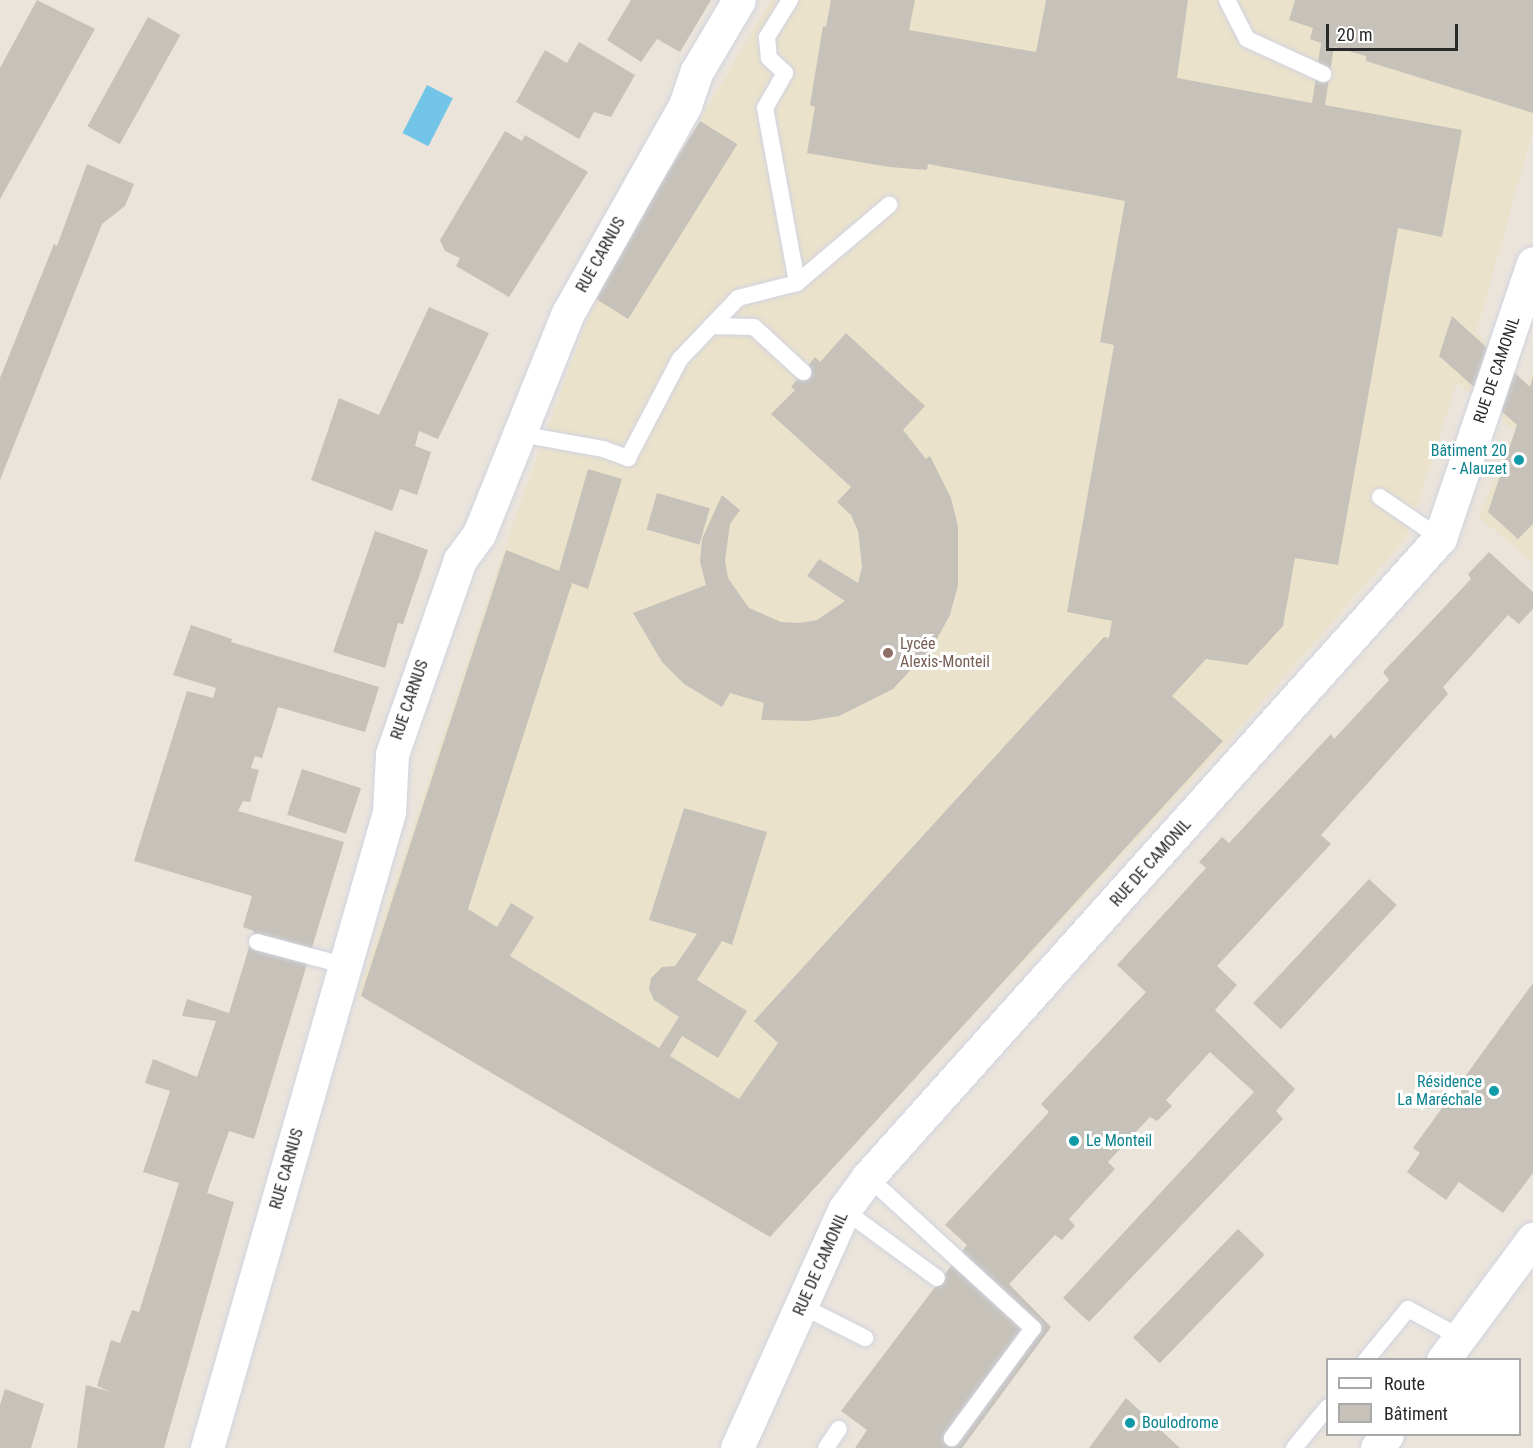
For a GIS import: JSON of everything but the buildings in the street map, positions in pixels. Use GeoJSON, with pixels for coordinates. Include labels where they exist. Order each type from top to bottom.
{"type":"FeatureCollection","features":[{"type":"Feature","properties":{"kind":"street","name":"RUE CARNUS"},"geometry":{"type":"LineString","coordinates":[[207,1448],[343,965],[389,812],[392,754],[460,560],[478,534],[568,313],[685,105],[697,71],[739,0]]}},
{"type":"Feature","properties":{"kind":"street","name":"RUE DE CAMONIL"},"geometry":{"type":"LineString","coordinates":[[737,1448],[844,1210],[868,1177],[1440,538],[1533,263]]}},
{"type":"Feature","properties":{"kind":"street"},"geometry":{"type":"LineString","coordinates":[[1451,1348],[1533,1239]]}},
{"type":"Feature","properties":{"kind":"lane"},"geometry":{"type":"LineString","coordinates":[[790,0],[767,37],[769,58],[785,73],[765,108],[797,283]]}},
{"type":"Feature","properties":{"kind":"lane"},"geometry":{"type":"LineString","coordinates":[[1227,0],[1247,39],[1323,74]]}},
{"type":"Feature","properties":{"kind":"lane"},"geometry":{"type":"LineString","coordinates":[[520,434],[603,449],[628,458],[680,360],[738,298],[797,283],[889,205]]}},
{"type":"Feature","properties":{"kind":"lane"},"geometry":{"type":"LineString","coordinates":[[711,326],[754,327],[803,372]]}},
{"type":"Feature","properties":{"kind":"lane"},"geometry":{"type":"LineString","coordinates":[[1380,497],[1440,538]]}},
{"type":"Feature","properties":{"kind":"lane"},"geometry":{"type":"LineString","coordinates":[[256,942],[343,965]]}},
{"type":"Feature","properties":{"kind":"lane"},"geometry":{"type":"LineString","coordinates":[[868,1177],[1034,1328],[952,1438]]}},
{"type":"Feature","properties":{"kind":"lane"},"geometry":{"type":"LineString","coordinates":[[844,1210],[937,1278]]}},
{"type":"Feature","properties":{"kind":"lane"},"geometry":{"type":"LineString","coordinates":[[802,1306],[865,1338]]}},
{"type":"Feature","properties":{"kind":"lane"},"geometry":{"type":"LineString","coordinates":[[1367,1358],[1408,1309],[1451,1348]]}},
{"type":"Feature","properties":{"kind":"lane"},"geometry":{"type":"LineString","coordinates":[[1294,1448],[1326,1409]]}},
{"type":"Feature","properties":{"kind":"lane"},"geometry":{"type":"LineString","coordinates":[[826,1448],[839,1429]]}},
{"type":"Feature","properties":{"kind":"shaded area","name":"Lycée Alexis-Monteil"},"geometry":{"type":"Polygon","coordinates":[[[771,0],[1533,0],[1533,131],[1476,333],[1527,384],[1533,370],[1533,563],[1479,517],[1515,431],[1457,382],[1407,537],[1226,743],[770,1235],[358,995],[504,549],[595,298],[771,0]]]}},
{"type":"Feature","properties":{"kind":"water"},"geometry":{"type":"Polygon","coordinates":[[[427,85],[453,98],[428,146],[402,133],[427,85]]]}},
{"type":"Feature","properties":{"kind":"place","name":"Bâtiment 20 - Alauzet"},"geometry":{"type":"Point","coordinates":[1519,460]}},
{"type":"Feature","properties":{"kind":"place","name":"Lycée Alexis-Monteil"},"geometry":{"type":"Point","coordinates":[888,653]}},
{"type":"Feature","properties":{"kind":"place","name":"Résidence La Maréchale"},"geometry":{"type":"Point","coordinates":[1494,1091]}},
{"type":"Feature","properties":{"kind":"place","name":"Le Monteil"},"geometry":{"type":"Point","coordinates":[1074,1141]}},
{"type":"Feature","properties":{"kind":"place","name":"Boulodrome"},"geometry":{"type":"Point","coordinates":[1130,1423]}}]}
